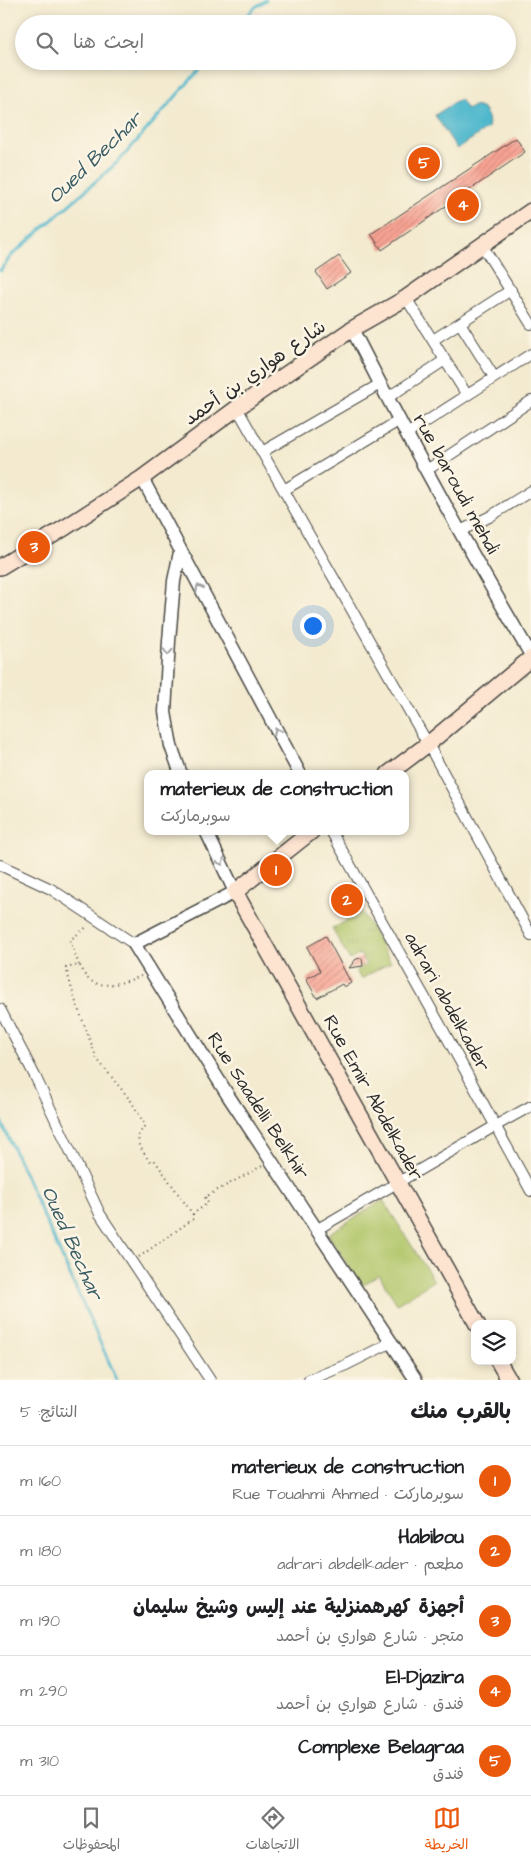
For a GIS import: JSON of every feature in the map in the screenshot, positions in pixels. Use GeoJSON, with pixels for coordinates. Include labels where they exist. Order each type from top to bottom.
{"type":"FeatureCollection","features":[{"type":"Feature","properties":{"kind":"main road","name":"شارع هواري بن أحمد"},"geometry":{"type":"LineString","coordinates":[[0,567],[142,478],[237,408],[352,329],[406,298],[531,210]]}},
{"type":"Feature","properties":{"kind":"main road"},"geometry":{"type":"LineString","coordinates":[[393,770],[428,744],[531,657]]}},
{"type":"Feature","properties":{"kind":"main road"},"geometry":{"type":"LineString","coordinates":[[235,892],[307,835]]}},
{"type":"Feature","properties":{"kind":"main road","name":"Rue Emir Abdelkader"},"geometry":{"type":"LineString","coordinates":[[235,892],[475,1320]]}},
{"type":"Feature","properties":{"kind":"main road"},"geometry":{"type":"LineString","coordinates":[[500,1365],[509,1380]]}},
{"type":"Feature","properties":{"kind":"street"},"geometry":{"type":"LineString","coordinates":[[482,245],[531,324]]}},
{"type":"Feature","properties":{"kind":"street"},"geometry":{"type":"LineString","coordinates":[[433,340],[511,290]]}},
{"type":"Feature","properties":{"kind":"street"},"geometry":{"type":"LineString","coordinates":[[406,298],[467,395]]}},
{"type":"Feature","properties":{"kind":"street"},"geometry":{"type":"LineString","coordinates":[[460,323],[494,377]]}},
{"type":"Feature","properties":{"kind":"street","name":"rue baroudi mehdi"},"geometry":{"type":"LineString","coordinates":[[352,329],[426,470],[531,657]]}},
{"type":"Feature","properties":{"kind":"street"},"geometry":{"type":"LineString","coordinates":[[408,434],[531,354]]}},
{"type":"Feature","properties":{"kind":"street"},"geometry":{"type":"LineString","coordinates":[[387,398],[445,360]]}},
{"type":"Feature","properties":{"kind":"street"},"geometry":{"type":"LineString","coordinates":[[262,452],[380,384]]}},
{"type":"Feature","properties":{"kind":"street"},"geometry":{"type":"LineString","coordinates":[[426,470],[531,401]]}},
{"type":"Feature","properties":{"kind":"street"},"geometry":{"type":"LineString","coordinates":[[237,408],[428,744],[531,935]]}},
{"type":"Feature","properties":{"kind":"street"},"geometry":{"type":"LineString","coordinates":[[284,490],[400,420]]}},
{"type":"Feature","properties":{"kind":"street"},"geometry":{"type":"LineString","coordinates":[[142,478],[298,770]]}},
{"type":"Feature","properties":{"kind":"street"},"geometry":{"type":"LineString","coordinates":[[460,531],[489,517],[531,491]]}},
{"type":"Feature","properties":{"kind":"street"},"geometry":{"type":"LineString","coordinates":[[180,552],[174,581],[169,632],[165,712],[171,746],[180,770]]}},
{"type":"Feature","properties":{"kind":"street"},"geometry":{"type":"LineString","coordinates":[[0,865],[51,889],[134,944],[235,892],[208,835]]}},
{"type":"Feature","properties":{"kind":"street","name":"adrari abdelkader"},"geometry":{"type":"LineString","coordinates":[[333,835],[434,1013],[531,1191]]}},
{"type":"Feature","properties":{"kind":"street","name":"Rue Saadelli Belkhir"},"geometry":{"type":"LineString","coordinates":[[134,944],[271,1161],[416,1380]]}},
{"type":"Feature","properties":{"kind":"street"},"geometry":{"type":"LineString","coordinates":[[0,1009],[35,1076],[100,1214],[210,1380]]}},
{"type":"Feature","properties":{"kind":"street"},"geometry":{"type":"LineString","coordinates":[[316,1230],[531,1106]]}},
{"type":"Feature","properties":{"kind":"street"},"geometry":{"type":"LineString","coordinates":[[309,1380],[346,1365],[392,1342]]}},
{"type":"Feature","properties":{"kind":"path"},"geometry":{"type":"LineString","coordinates":[[98,919],[70,940],[85,976],[91,981],[101,984],[118,983],[151,972]]}},
{"type":"Feature","properties":{"kind":"path"},"geometry":{"type":"LineString","coordinates":[[79,965],[66,968],[74,998],[97,1059],[131,1101],[145,1126],[138,1136],[139,1145],[149,1160],[155,1160],[194,1216]]}},
{"type":"Feature","properties":{"kind":"path"},"geometry":{"type":"LineString","coordinates":[[132,1262],[193,1219],[193,1214],[208,1203],[205,1197],[271,1161]]}},
{"type":"Feature","properties":{"kind":"green space"},"geometry":{"type":"Polygon","coordinates":[[[362,912],[391,962],[361,979],[356,971],[366,965],[360,954],[350,960],[332,929],[362,912]]]}},
{"type":"Feature","properties":{"kind":"green space"},"geometry":{"type":"Polygon","coordinates":[[[383,1200],[434,1281],[397,1304],[379,1275],[361,1286],[328,1234],[383,1200]]]}},
{"type":"Feature","properties":{"kind":"water"},"geometry":{"type":"Polygon","coordinates":[[[460,99],[467,110],[474,106],[482,108],[489,122],[488,128],[457,149],[435,115],[460,99]]]}},
{"type":"Feature","properties":{"kind":"building"},"geometry":{"type":"Polygon","coordinates":[[[516,138],[525,152],[382,250],[371,234],[516,138]]]}},
{"type":"Feature","properties":{"kind":"building"},"geometry":{"type":"Polygon","coordinates":[[[339,256],[351,273],[327,289],[316,272],[339,256]]]}},
{"type":"Feature","properties":{"kind":"building"},"geometry":{"type":"Polygon","coordinates":[[[326,936],[351,983],[344,987],[342,984],[317,998],[306,979],[320,971],[307,947],[326,936]]]}},
{"type":"Feature","properties":{"kind":"building"},"geometry":{"type":"Polygon","coordinates":[[[362,958],[363,966],[349,968],[356,959],[362,958]]]}},
{"type":"Feature","properties":{"kind":"waterway","name":"Oued Bechar"},"geometry":{"type":"LineString","coordinates":[[248,15],[266,0]]}},
{"type":"Feature","properties":{"kind":"waterway","name":"Oued Bechar"},"geometry":{"type":"LineString","coordinates":[[0,271],[11,256],[120,160],[199,70]]}},
{"type":"Feature","properties":{"kind":"waterway","name":"Oued Bechar"},"geometry":{"type":"LineString","coordinates":[[0,1119],[117,1380]]}},
{"type":"Feature","properties":{"kind":"place","name":"Complexe Belagraa"},"geometry":{"type":"Point","coordinates":[424,163]}},
{"type":"Feature","properties":{"kind":"place","name":"El-Djazira"},"geometry":{"type":"Point","coordinates":[463,205]}},
{"type":"Feature","properties":{"kind":"place","name":"أجهزة كهرهمنزلية عند إليس وشيخ سليمان"},"geometry":{"type":"Point","coordinates":[34,547]}},
{"type":"Feature","properties":{"kind":"place","name":"materieux de construction"},"geometry":{"type":"Point","coordinates":[276,870]}},
{"type":"Feature","properties":{"kind":"place","name":"Habibou"},"geometry":{"type":"Point","coordinates":[347,900]}}]}
